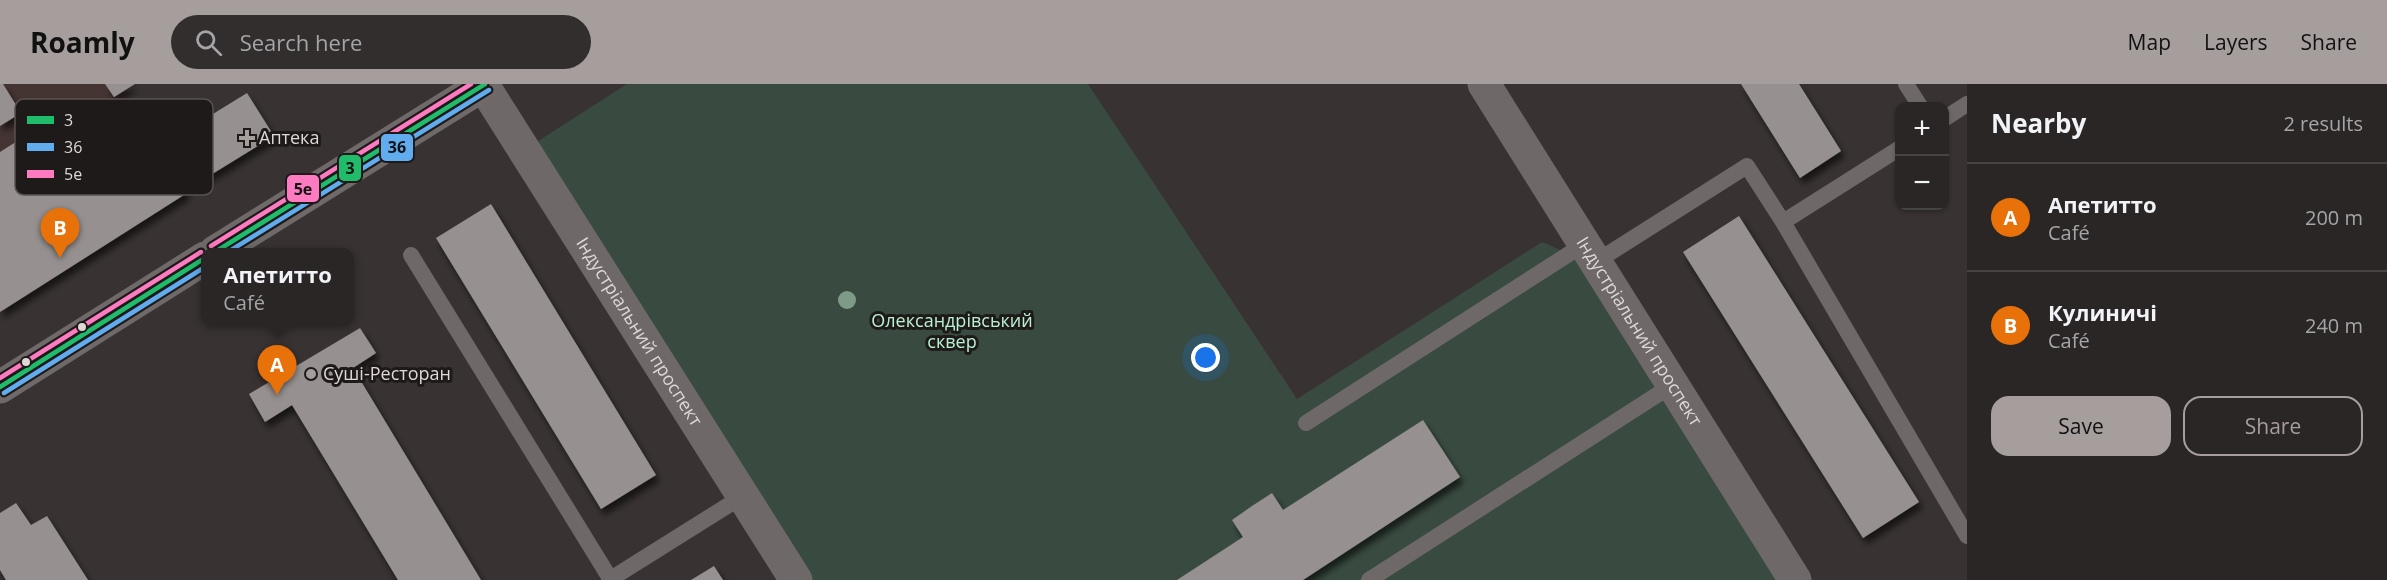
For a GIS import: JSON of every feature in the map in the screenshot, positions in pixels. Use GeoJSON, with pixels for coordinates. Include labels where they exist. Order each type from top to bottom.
{"type":"FeatureCollection","features":[{"type":"Feature","properties":{"kind":"main road"},"geometry":{"type":"LineString","coordinates":[[221,248],[484,85]]}},
{"type":"Feature","properties":{"kind":"main road"},"geometry":{"type":"LineString","coordinates":[[0,387],[201,261]]}},
{"type":"Feature","properties":{"kind":"street","name":"Індустріальний проспект"},"geometry":{"type":"LineString","coordinates":[[1484,84],[1592,252],[1795,580]]}},
{"type":"Feature","properties":{"kind":"street","name":"Індустріальний проспект"},"geometry":{"type":"LineString","coordinates":[[484,85],[796,580]]}},
{"type":"Feature","properties":{"kind":"lane"},"geometry":{"type":"LineString","coordinates":[[1906,84],[1917,102]]}},
{"type":"Feature","properties":{"kind":"lane"},"geometry":{"type":"LineString","coordinates":[[1949,116],[1967,104]]}},
{"type":"Feature","properties":{"kind":"lane"},"geometry":{"type":"LineString","coordinates":[[1783,222],[1895,151]]}},
{"type":"Feature","properties":{"kind":"lane"},"geometry":{"type":"LineString","coordinates":[[1306,423],[1592,252],[1747,166],[1783,222],[1967,536]]}},
{"type":"Feature","properties":{"kind":"lane"},"geometry":{"type":"LineString","coordinates":[[411,255],[610,580],[743,496]]}},
{"type":"Feature","properties":{"kind":"lane"},"geometry":{"type":"LineString","coordinates":[[1369,580],[1674,384]]}},
{"type":"Feature","properties":{"kind":"shaded area"},"geometry":{"type":"Polygon","coordinates":[[[0,84],[116,84],[126,99],[15,99],[15,195],[184,195],[0,312],[0,84]]]}},
{"type":"Feature","properties":{"kind":"green space","name":"Олександрівський сквер"},"geometry":{"type":"Polygon","coordinates":[[[627,84],[1088,84],[1297,399],[1542,242],[1581,259],[1784,580],[796,580],[524,150],[627,84]]]}},
{"type":"Feature","properties":{"kind":"building"},"geometry":{"type":"Polygon","coordinates":[[[0,84],[3,84],[15,103],[15,117],[0,126],[0,84]]]}},
{"type":"Feature","properties":{"kind":"building"},"geometry":{"type":"Polygon","coordinates":[[[105,84],[135,84],[114,97],[105,84]]]}},
{"type":"Feature","properties":{"kind":"building"},"geometry":{"type":"Polygon","coordinates":[[[1741,84],[1799,84],[1841,151],[1800,178],[1741,84]]]}},
{"type":"Feature","properties":{"kind":"building"},"geometry":{"type":"Polygon","coordinates":[[[247,93],[274,136],[213,174],[213,114],[247,93]]]}},
{"type":"Feature","properties":{"kind":"building"},"geometry":{"type":"Polygon","coordinates":[[[15,142],[15,195],[184,195],[0,312],[0,152],[15,142]]]}},
{"type":"Feature","properties":{"kind":"building"},"geometry":{"type":"Polygon","coordinates":[[[491,204],[656,475],[601,509],[436,238],[491,204]]]}},
{"type":"Feature","properties":{"kind":"building"},"geometry":{"type":"Polygon","coordinates":[[[1739,216],[1919,502],[1863,538],[1683,252],[1739,216]]]}},
{"type":"Feature","properties":{"kind":"building"},"geometry":{"type":"Polygon","coordinates":[[[360,328],[376,353],[353,368],[481,580],[398,580],[292,405],[265,422],[249,394],[360,328]]]}},
{"type":"Feature","properties":{"kind":"building"},"geometry":{"type":"Polygon","coordinates":[[[1423,420],[1460,477],[1303,580],[1177,580],[1243,537],[1232,520],[1252,506],[1272,493],[1283,510],[1423,420]]]}},
{"type":"Feature","properties":{"kind":"building"},"geometry":{"type":"Polygon","coordinates":[[[16,503],[31,525],[47,516],[88,580],[6,580],[0,570],[0,513],[16,503]]]}},
{"type":"Feature","properties":{"kind":"building"},"geometry":{"type":"Polygon","coordinates":[[[714,566],[723,580],[691,580],[714,566]]]}},
{"type":"Feature","properties":{"kind":"transit line","name":"5е"},"geometry":{"type":"LineString","coordinates":[[211,246],[471,84]]}},
{"type":"Feature","properties":{"kind":"transit line","name":"3"},"geometry":{"type":"LineString","coordinates":[[221,248],[485,84]]}},
{"type":"Feature","properties":{"kind":"transit line","name":"36"},"geometry":{"type":"LineString","coordinates":[[234,248],[489,90]]}},
{"type":"Feature","properties":{"kind":"transit line","name":"5е"},"geometry":{"type":"LineString","coordinates":[[0,378],[201,252]]}},
{"type":"Feature","properties":{"kind":"transit line","name":"3"},"geometry":{"type":"LineString","coordinates":[[0,387],[201,261]]}},
{"type":"Feature","properties":{"kind":"transit line","name":"36"},"geometry":{"type":"LineString","coordinates":[[4,393],[201,270]]}},
{"type":"Feature","properties":{"kind":"place","name":"Аптека"},"geometry":{"type":"Point","coordinates":[247,138]}},
{"type":"Feature","properties":{"kind":"place","name":"Кулиничі"},"geometry":{"type":"Point","coordinates":[60,258]}},
{"type":"Feature","properties":{"kind":"place","name":"Суші-Ресторан"},"geometry":{"type":"Point","coordinates":[311,374]}},
{"type":"Feature","properties":{"kind":"place","name":"Апетитто"},"geometry":{"type":"Point","coordinates":[277,395]}}]}
